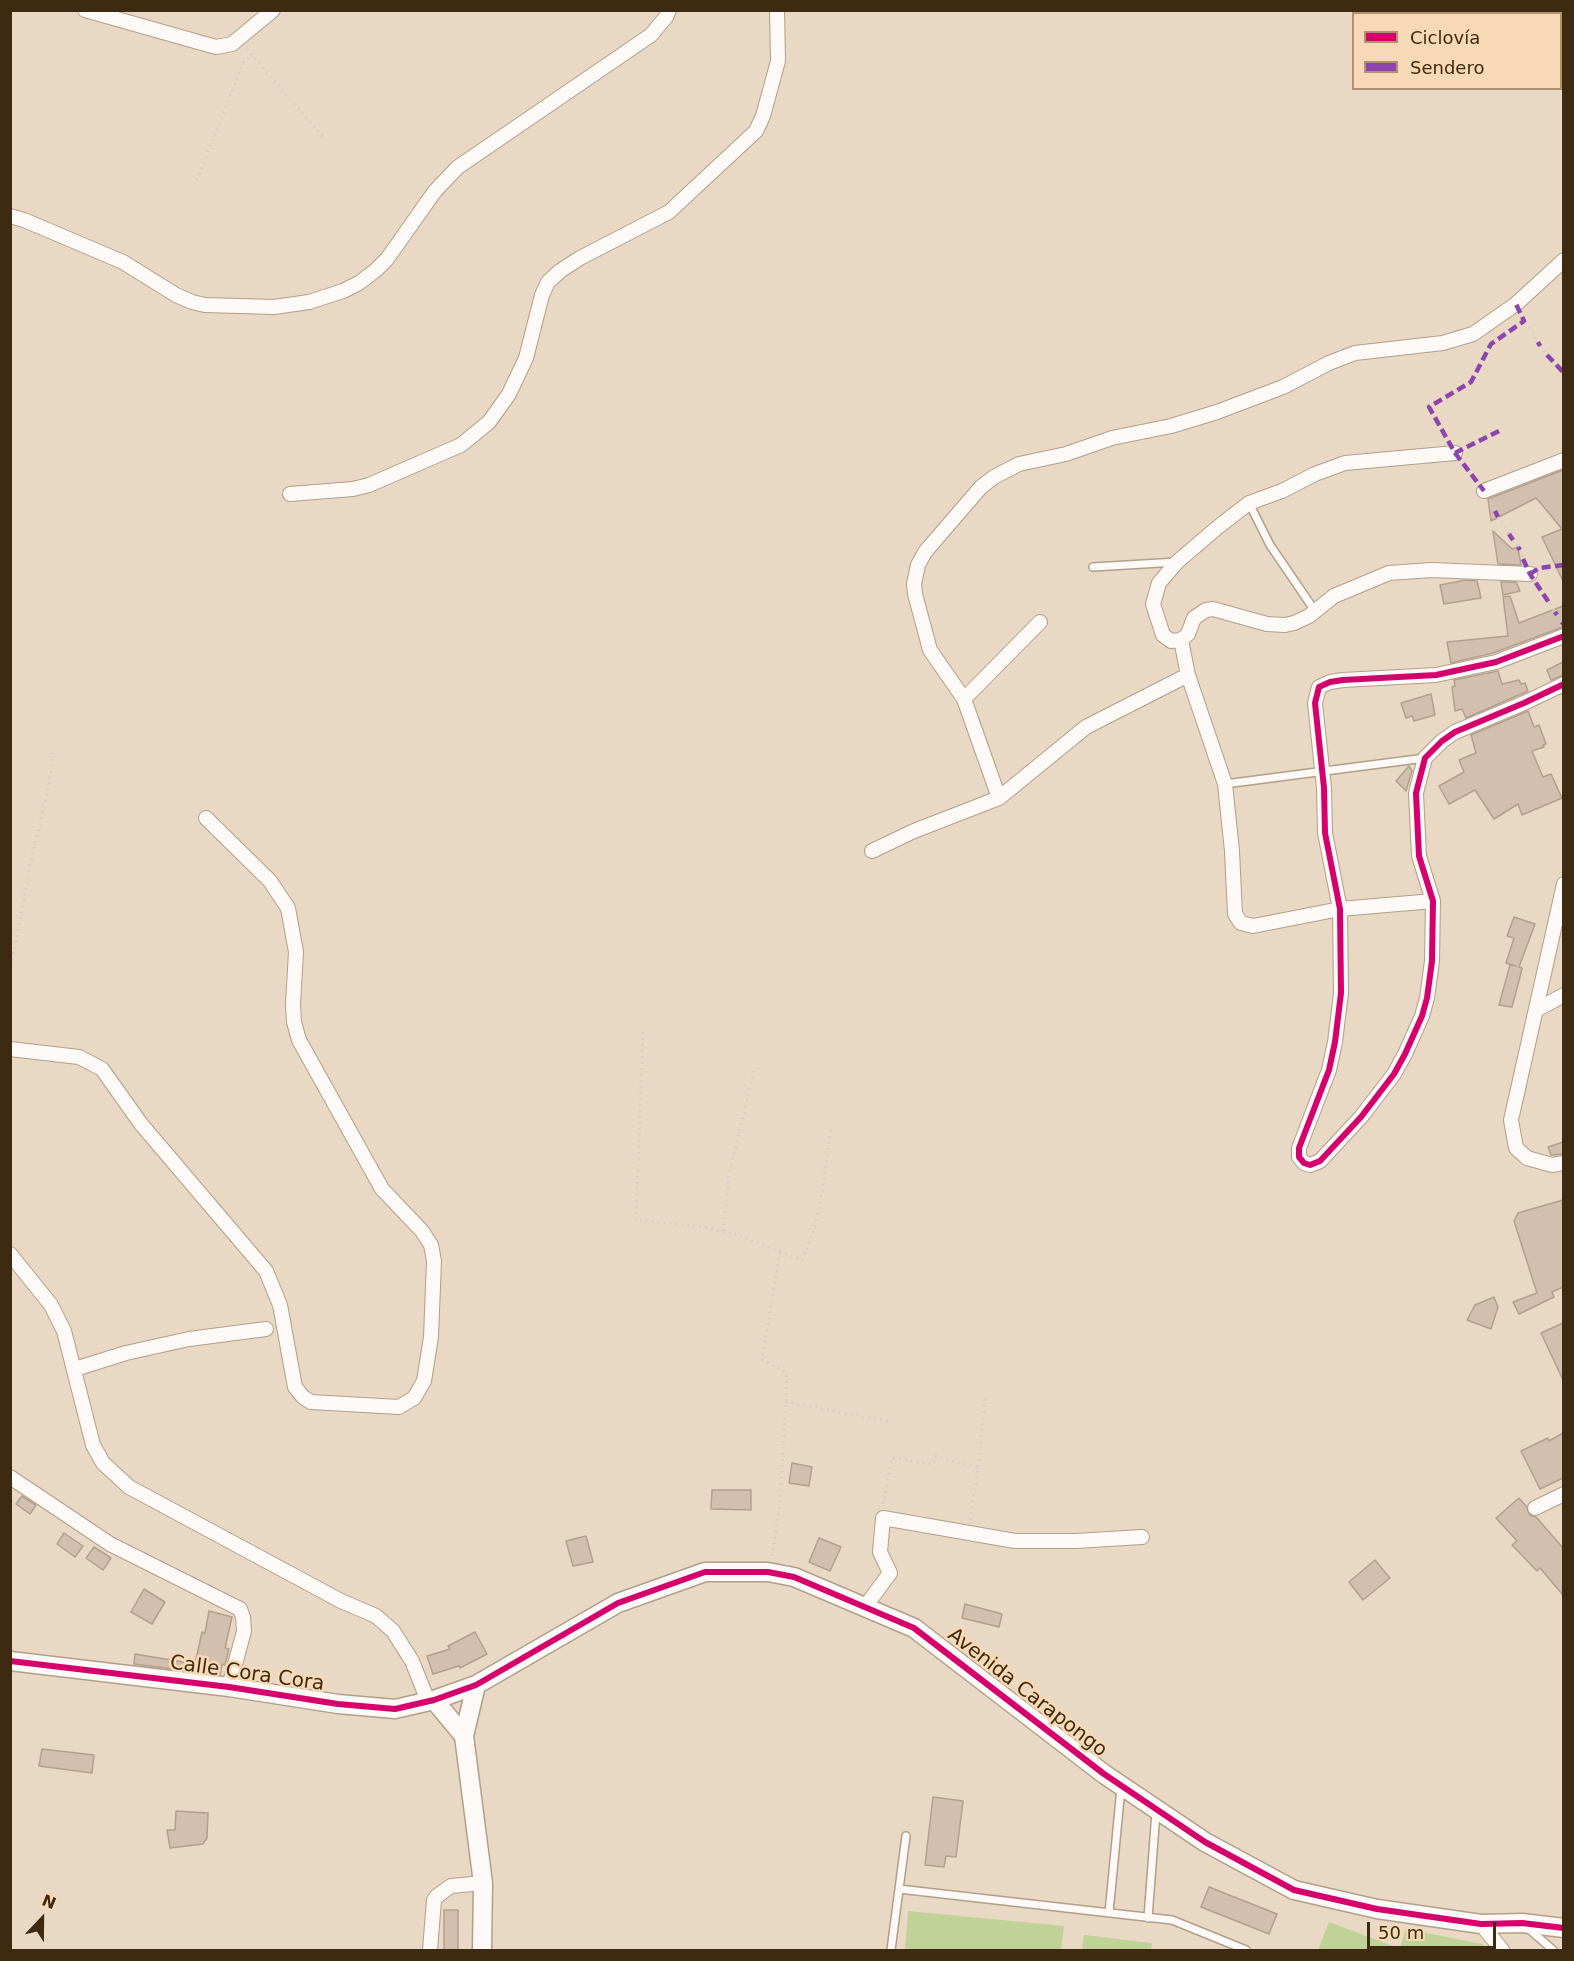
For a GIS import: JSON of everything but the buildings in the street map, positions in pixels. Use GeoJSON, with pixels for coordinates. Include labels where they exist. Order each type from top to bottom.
{"type":"FeatureCollection","features":[{"type":"Feature","properties":{"kind":"street"},"geometry":{"type":"LineString","coordinates":[[85,10],[216,47],[232,44],[273,10]]}},
{"type":"Feature","properties":{"kind":"street"},"geometry":{"type":"LineString","coordinates":[[10,216],[123,262],[176,295],[192,302],[205,305],[274,307],[309,302],[343,291],[359,283],[376,270],[387,259],[435,191],[458,167],[651,35],[669,10]]}},
{"type":"Feature","properties":{"kind":"street"},"geometry":{"type":"LineString","coordinates":[[290,494],[353,489],[380,481],[460,446],[489,422],[509,394],[526,358],[542,295],[548,282],[580,258],[669,212],[756,130],[763,116],[778,61],[777,10]]}},
{"type":"Feature","properties":{"kind":"street"},"geometry":{"type":"LineString","coordinates":[[999,798],[964,699],[930,650],[915,594],[915,573],[921,558],[970,498],[994,477],[1019,464],[1066,454],[1112,438],[1171,426],[1216,412],[1283,387],[1329,363],[1355,353],[1460,339],[1485,327],[1516,304],[1563,260]]}},
{"type":"Feature","properties":{"kind":"street"},"geometry":{"type":"LineString","coordinates":[[1455,453],[1345,463],[1315,474],[1282,492],[1249,503],[1177,562],[1159,583],[1153,604],[1163,635],[1171,641],[1181,640],[1188,634],[1194,618],[1206,610],[1221,610],[1276,625],[1294,623],[1316,611],[1334,596],[1389,573],[1431,570],[1530,574]]}},
{"type":"Feature","properties":{"kind":"street"},"geometry":{"type":"LineString","coordinates":[[1484,491],[1563,460]]}},
{"type":"Feature","properties":{"kind":"street"},"geometry":{"type":"LineString","coordinates":[[964,699],[1040,622]]}},
{"type":"Feature","properties":{"kind":"street"},"geometry":{"type":"LineString","coordinates":[[1563,636],[1496,662],[1436,675],[1343,680],[1319,687],[1315,703],[1323,771],[1325,833],[1340,909],[1341,993],[1329,1070],[1299,1148],[1301,1160],[1310,1165],[1320,1161],[1360,1117],[1394,1074],[1422,1016],[1430,980],[1433,901],[1419,856],[1416,793],[1425,759],[1442,741],[1455,732],[1563,684]]}},
{"type":"Feature","properties":{"kind":"street"},"geometry":{"type":"LineString","coordinates":[[1181,640],[1188,675],[1225,784],[1237,919],[1245,925],[1253,926],[1340,909],[1433,901]]}},
{"type":"Feature","properties":{"kind":"street"},"geometry":{"type":"LineString","coordinates":[[872,851],[914,831],[999,798],[1086,727],[1188,675]]}},
{"type":"Feature","properties":{"kind":"street"},"geometry":{"type":"LineString","coordinates":[[10,1050],[80,1057],[102,1069],[141,1124],[266,1271],[280,1305],[295,1387],[303,1397],[311,1402],[399,1407],[414,1398],[423,1381],[431,1336],[434,1260],[431,1245],[422,1231],[382,1189],[299,1040],[294,1022],[293,1004],[296,952],[288,908],[270,881],[206,818]]}},
{"type":"Feature","properties":{"kind":"street"},"geometry":{"type":"LineString","coordinates":[[1563,884],[1510,1120],[1516,1148],[1527,1158],[1552,1165],[1563,1163]]}},
{"type":"Feature","properties":{"kind":"street"},"geometry":{"type":"LineString","coordinates":[[1536,1010],[1563,995]]}},
{"type":"Feature","properties":{"kind":"street"},"geometry":{"type":"LineString","coordinates":[[10,1254],[51,1305],[64,1331],[93,1445],[103,1463],[129,1487],[341,1601],[376,1616],[393,1630],[412,1661],[431,1700],[464,1736]]}},
{"type":"Feature","properties":{"kind":"street"},"geometry":{"type":"LineString","coordinates":[[75,1369],[126,1353],[189,1339],[266,1329]]}},
{"type":"Feature","properties":{"kind":"street"},"geometry":{"type":"LineString","coordinates":[[10,1477],[110,1544],[240,1609],[244,1631],[229,1687]]}},
{"type":"Feature","properties":{"kind":"street"},"geometry":{"type":"LineString","coordinates":[[1535,1508],[1563,1494]]}},
{"type":"Feature","properties":{"kind":"street"},"geometry":{"type":"LineString","coordinates":[[865,1607],[890,1573],[880,1552],[883,1518],[1015,1541],[1076,1541],[1142,1537]]}},
{"type":"Feature","properties":{"kind":"street","name":"Avenida Carapongo"},"geometry":{"type":"LineString","coordinates":[[476,1685],[618,1602],[705,1572],[768,1572],[794,1577],[914,1628],[1121,1785],[1205,1842],[1294,1890],[1377,1909],[1481,1924],[1522,1923],[1563,1928]]}},
{"type":"Feature","properties":{"kind":"street","name":"Calle Cora Cora"},"geometry":{"type":"LineString","coordinates":[[10,1661],[229,1687],[372,1708],[395,1708],[431,1700],[476,1685]]}},
{"type":"Feature","properties":{"kind":"street"},"geometry":{"type":"LineString","coordinates":[[476,1685],[464,1736],[483,1883],[482,1950]]}},
{"type":"Feature","properties":{"kind":"street"},"geometry":{"type":"LineString","coordinates":[[429,1950],[434,1900],[437,1896],[451,1886],[483,1883]]}},
{"type":"Feature","properties":{"kind":"street"},"geometry":{"type":"LineString","coordinates":[[1481,1924],[1502,1950]]}},
{"type":"Feature","properties":{"kind":"lane"},"geometry":{"type":"LineString","coordinates":[[1249,503],[1270,545],[1316,611]]}},
{"type":"Feature","properties":{"kind":"lane"},"geometry":{"type":"LineString","coordinates":[[1093,567],[1177,562]]}},
{"type":"Feature","properties":{"kind":"lane"},"geometry":{"type":"LineString","coordinates":[[1225,784],[1425,759]]}},
{"type":"Feature","properties":{"kind":"lane"},"geometry":{"type":"LineString","coordinates":[[1109,1913],[1121,1785]]}},
{"type":"Feature","properties":{"kind":"lane"},"geometry":{"type":"LineString","coordinates":[[1148,1917],[1156,1809]]}},
{"type":"Feature","properties":{"kind":"lane"},"geometry":{"type":"LineString","coordinates":[[891,1950],[906,1836]]}},
{"type":"Feature","properties":{"kind":"lane"},"geometry":{"type":"LineString","coordinates":[[899,1889],[1172,1920],[1246,1950]]}},
{"type":"Feature","properties":{"kind":"lane"},"geometry":{"type":"LineString","coordinates":[[1522,1923],[1553,1950]]}},
{"type":"Feature","properties":{"kind":"path"},"geometry":{"type":"LineString","coordinates":[[197,180],[243,63],[251,55],[322,137]]}},
{"type":"Feature","properties":{"kind":"path"},"geometry":{"type":"LineString","coordinates":[[1529,327],[1547,355]]}},
{"type":"Feature","properties":{"kind":"path"},"geometry":{"type":"LineString","coordinates":[[1498,517],[1509,534]]}},
{"type":"Feature","properties":{"kind":"path"},"geometry":{"type":"LineString","coordinates":[[1514,540],[1523,559]]}},
{"type":"Feature","properties":{"kind":"path"},"geometry":{"type":"LineString","coordinates":[[1550,604],[1557,615]]}},
{"type":"Feature","properties":{"kind":"path"},"geometry":{"type":"LineString","coordinates":[[10,972],[32,856],[49,786],[53,753]]}},
{"type":"Feature","properties":{"kind":"path"},"geometry":{"type":"LineString","coordinates":[[644,1032],[636,1220],[723,1231],[802,1260],[813,1233],[821,1199],[831,1128]]}},
{"type":"Feature","properties":{"kind":"path"},"geometry":{"type":"LineString","coordinates":[[723,1231],[729,1175],[754,1071]]}},
{"type":"Feature","properties":{"kind":"path"},"geometry":{"type":"LineString","coordinates":[[771,1558],[780,1504],[787,1377],[785,1372],[762,1359],[780,1252]]}},
{"type":"Feature","properties":{"kind":"path"},"geometry":{"type":"LineString","coordinates":[[969,1527],[985,1399]]}},
{"type":"Feature","properties":{"kind":"path"},"geometry":{"type":"LineString","coordinates":[[786,1402],[892,1422]]}},
{"type":"Feature","properties":{"kind":"path"},"geometry":{"type":"LineString","coordinates":[[882,1513],[891,1458],[933,1464],[936,1456],[978,1468]]}},
{"type":"Feature","properties":{"kind":"green space"},"geometry":{"type":"Polygon","coordinates":[[[908,1911],[1064,1926],[1061,1950],[905,1950],[908,1911]]]}},
{"type":"Feature","properties":{"kind":"green space"},"geometry":{"type":"Polygon","coordinates":[[[1329,1922],[1398,1948],[1397,1950],[1318,1950],[1329,1922]]]}},
{"type":"Feature","properties":{"kind":"green space"},"geometry":{"type":"Polygon","coordinates":[[[1406,1929],[1482,1944],[1488,1950],[1399,1950],[1406,1929]]]}},
{"type":"Feature","properties":{"kind":"green space"},"geometry":{"type":"Polygon","coordinates":[[[1084,1935],[1152,1943],[1151,1950],[1082,1950],[1084,1935]]]}},
{"type":"Feature","properties":{"kind":"marked path"},"geometry":{"type":"LineString","coordinates":[[1499,431],[1455,453],[1429,407],[1471,382],[1491,344],[1524,321],[1516,304]]}},
{"type":"Feature","properties":{"kind":"marked path"},"geometry":{"type":"LineString","coordinates":[[1538,342],[1540,346]]}},
{"type":"Feature","properties":{"kind":"marked path"},"geometry":{"type":"LineString","coordinates":[[1547,355],[1564,373]]}},
{"type":"Feature","properties":{"kind":"marked path"},"geometry":{"type":"LineString","coordinates":[[1455,453],[1484,491]]}},
{"type":"Feature","properties":{"kind":"marked path"},"geometry":{"type":"LineString","coordinates":[[1495,511],[1498,517]]}},
{"type":"Feature","properties":{"kind":"marked path"},"geometry":{"type":"LineString","coordinates":[[1509,534],[1513,540]]}},
{"type":"Feature","properties":{"kind":"marked path"},"geometry":{"type":"LineString","coordinates":[[1523,559],[1550,604]]}},
{"type":"Feature","properties":{"kind":"marked path"},"geometry":{"type":"LineString","coordinates":[[1530,574],[1539,568],[1564,565]]}},
{"type":"Feature","properties":{"kind":"cycle path"},"geometry":{"type":"LineString","coordinates":[[1564,636],[1496,662],[1436,675],[1343,680],[1319,687],[1315,703],[1324,788],[1325,833],[1340,909],[1341,993],[1329,1070],[1299,1148],[1299,1157],[1304,1163],[1310,1165],[1320,1161],[1361,1117],[1394,1074],[1422,1016],[1432,961],[1433,901],[1419,856],[1416,793],[1425,758],[1455,732],[1564,684]]}},
{"type":"Feature","properties":{"kind":"cycle path"},"geometry":{"type":"LineString","coordinates":[[10,1661],[229,1687],[338,1704],[395,1709],[434,1700],[476,1685],[618,1603],[705,1572],[768,1572],[794,1577],[914,1628],[1104,1774],[1205,1842],[1294,1890],[1377,1909],[1481,1924],[1522,1923],[1564,1928]]}}]}
